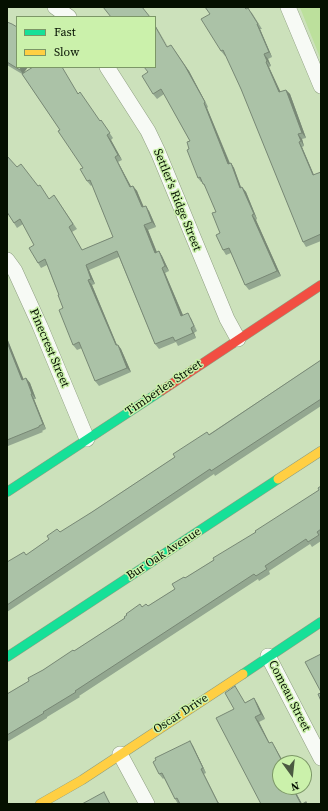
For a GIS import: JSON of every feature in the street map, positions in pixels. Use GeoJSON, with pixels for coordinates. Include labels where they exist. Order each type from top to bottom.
{"type":"FeatureCollection","features":[{"type":"Feature","properties":{"kind":"street"},"geometry":{"type":"LineString","coordinates":[[56,7],[68,16]]}},
{"type":"Feature","properties":{"kind":"street"},"geometry":{"type":"LineString","coordinates":[[288,7],[321,86]]}},
{"type":"Feature","properties":{"kind":"street","name":"Settler's Ridge Street"},"geometry":{"type":"LineString","coordinates":[[108,68],[148,131],[227,319],[238,339]]}},
{"type":"Feature","properties":{"kind":"street","name":"Pinecrest Street"},"geometry":{"type":"LineString","coordinates":[[7,260],[15,271],[40,326],[87,439]]}},
{"type":"Feature","properties":{"kind":"street","name":"Timberlea Street"},"geometry":{"type":"LineString","coordinates":[[7,492],[321,285]]}},
{"type":"Feature","properties":{"kind":"street","name":"Bur Oak Avenue"},"geometry":{"type":"LineString","coordinates":[[7,657],[321,452]]}},
{"type":"Feature","properties":{"kind":"street","name":"Oscar Drive"},"geometry":{"type":"LineString","coordinates":[[40,804],[82,780],[321,622]]}},
{"type":"Feature","properties":{"kind":"street","name":"Comeau Street"},"geometry":{"type":"LineString","coordinates":[[268,656],[321,758]]}},
{"type":"Feature","properties":{"kind":"street"},"geometry":{"type":"LineString","coordinates":[[120,754],[147,804]]}},
{"type":"Feature","properties":{"kind":"green space"},"geometry":{"type":"Polygon","coordinates":[[[299,7],[321,7],[321,60],[301,10],[299,7]]]}},
{"type":"Feature","properties":{"kind":"building"},"geometry":{"type":"Polygon","coordinates":[[[103,7],[142,7],[149,16],[110,16],[103,7]]]}},
{"type":"Feature","properties":{"kind":"building"},"geometry":{"type":"Polygon","coordinates":[[[205,7],[248,8],[258,24],[269,52],[264,54],[267,61],[266,62],[279,92],[286,90],[302,133],[298,134],[301,141],[299,142],[313,175],[321,172],[321,234],[303,242],[241,89],[223,50],[221,51],[201,19],[210,14],[205,7]]]}},
{"type":"Feature","properties":{"kind":"building"},"geometry":{"type":"Polygon","coordinates":[[[7,22],[16,26],[16,68],[7,62],[7,22]]]}},
{"type":"Feature","properties":{"kind":"building"},"geometry":{"type":"Polygon","coordinates":[[[156,28],[167,47],[171,45],[185,66],[205,102],[204,103],[228,164],[231,163],[240,188],[242,187],[254,214],[252,215],[277,271],[245,285],[229,248],[223,250],[216,235],[220,233],[212,213],[216,212],[204,184],[200,177],[198,178],[187,150],[189,149],[187,142],[190,141],[161,89],[153,94],[142,76],[148,72],[145,68],[156,68],[156,28]]]}},
{"type":"Feature","properties":{"kind":"building"},"geometry":{"type":"Polygon","coordinates":[[[31,68],[63,68],[78,94],[80,92],[110,133],[107,135],[118,155],[115,157],[130,187],[133,186],[142,207],[146,206],[152,222],[144,225],[155,253],[159,251],[165,266],[162,268],[181,316],[188,313],[194,326],[191,328],[193,333],[175,341],[173,337],[155,344],[117,251],[86,265],[91,279],[88,280],[127,368],[95,381],[79,342],[73,345],[59,310],[63,308],[45,259],[38,263],[29,248],[34,245],[20,219],[14,223],[7,212],[7,156],[17,167],[21,164],[38,186],[40,185],[49,199],[54,195],[73,224],[69,227],[82,250],[113,237],[90,180],[87,181],[80,169],[83,168],[58,131],[60,130],[22,74],[31,68]]]}},
{"type":"Feature","properties":{"kind":"building"},"geometry":{"type":"Polygon","coordinates":[[[7,342],[22,380],[26,378],[43,424],[7,440],[7,342]]]}},
{"type":"Feature","properties":{"kind":"building"},"geometry":{"type":"Polygon","coordinates":[[[321,360],[321,399],[211,471],[210,469],[7,605],[7,562],[24,552],[26,555],[49,539],[47,536],[57,529],[60,532],[92,512],[175,457],[173,454],[207,432],[209,435],[321,360]]]}},
{"type":"Feature","properties":{"kind":"building"},"geometry":{"type":"Polygon","coordinates":[[[321,486],[321,529],[317,532],[319,535],[308,542],[306,539],[265,566],[267,569],[256,576],[254,574],[75,691],[76,692],[43,712],[44,713],[7,735],[7,694],[29,681],[28,678],[73,650],[74,651],[125,618],[124,617],[127,615],[126,614],[140,604],[142,607],[146,604],[148,606],[175,589],[172,584],[184,577],[185,578],[214,560],[213,558],[256,532],[255,531],[319,490],[318,488],[321,486]]]}},
{"type":"Feature","properties":{"kind":"building"},"geometry":{"type":"Polygon","coordinates":[[[321,654],[321,692],[305,662],[321,654]]]}},
{"type":"Feature","properties":{"kind":"building"},"geometry":{"type":"Polygon","coordinates":[[[235,686],[245,703],[254,698],[261,714],[255,717],[269,743],[272,742],[279,755],[272,755],[272,795],[296,795],[301,804],[261,804],[216,718],[234,709],[225,693],[235,686]]]}},
{"type":"Feature","properties":{"kind":"building"},"geometry":{"type":"Polygon","coordinates":[[[321,693],[321,701],[318,694],[321,693]]]}},
{"type":"Feature","properties":{"kind":"building"},"geometry":{"type":"Polygon","coordinates":[[[190,741],[203,768],[201,769],[218,803],[220,804],[180,804],[177,798],[175,799],[162,773],[159,774],[153,762],[156,760],[155,758],[190,741]]]}},
{"type":"Feature","properties":{"kind":"building"},"geometry":{"type":"Polygon","coordinates":[[[104,792],[110,804],[82,804],[104,792]]]}},
{"type":"Feature","properties":{"kind":"traffic: fast"},"geometry":{"type":"LineString","coordinates":[[7,492],[161,391]]}},
{"type":"Feature","properties":{"kind":"traffic: fast"},"geometry":{"type":"LineString","coordinates":[[7,657],[278,479]]}},
{"type":"Feature","properties":{"kind":"traffic: fast"},"geometry":{"type":"LineString","coordinates":[[243,674],[321,622]]}},
{"type":"Feature","properties":{"kind":"traffic: slow"},"geometry":{"type":"LineString","coordinates":[[278,479],[321,451]]}},
{"type":"Feature","properties":{"kind":"traffic: slow"},"geometry":{"type":"LineString","coordinates":[[40,804],[82,780],[243,674]]}},
{"type":"Feature","properties":{"kind":"traffic: jam"},"geometry":{"type":"LineString","coordinates":[[161,391],[321,285]]}}]}
